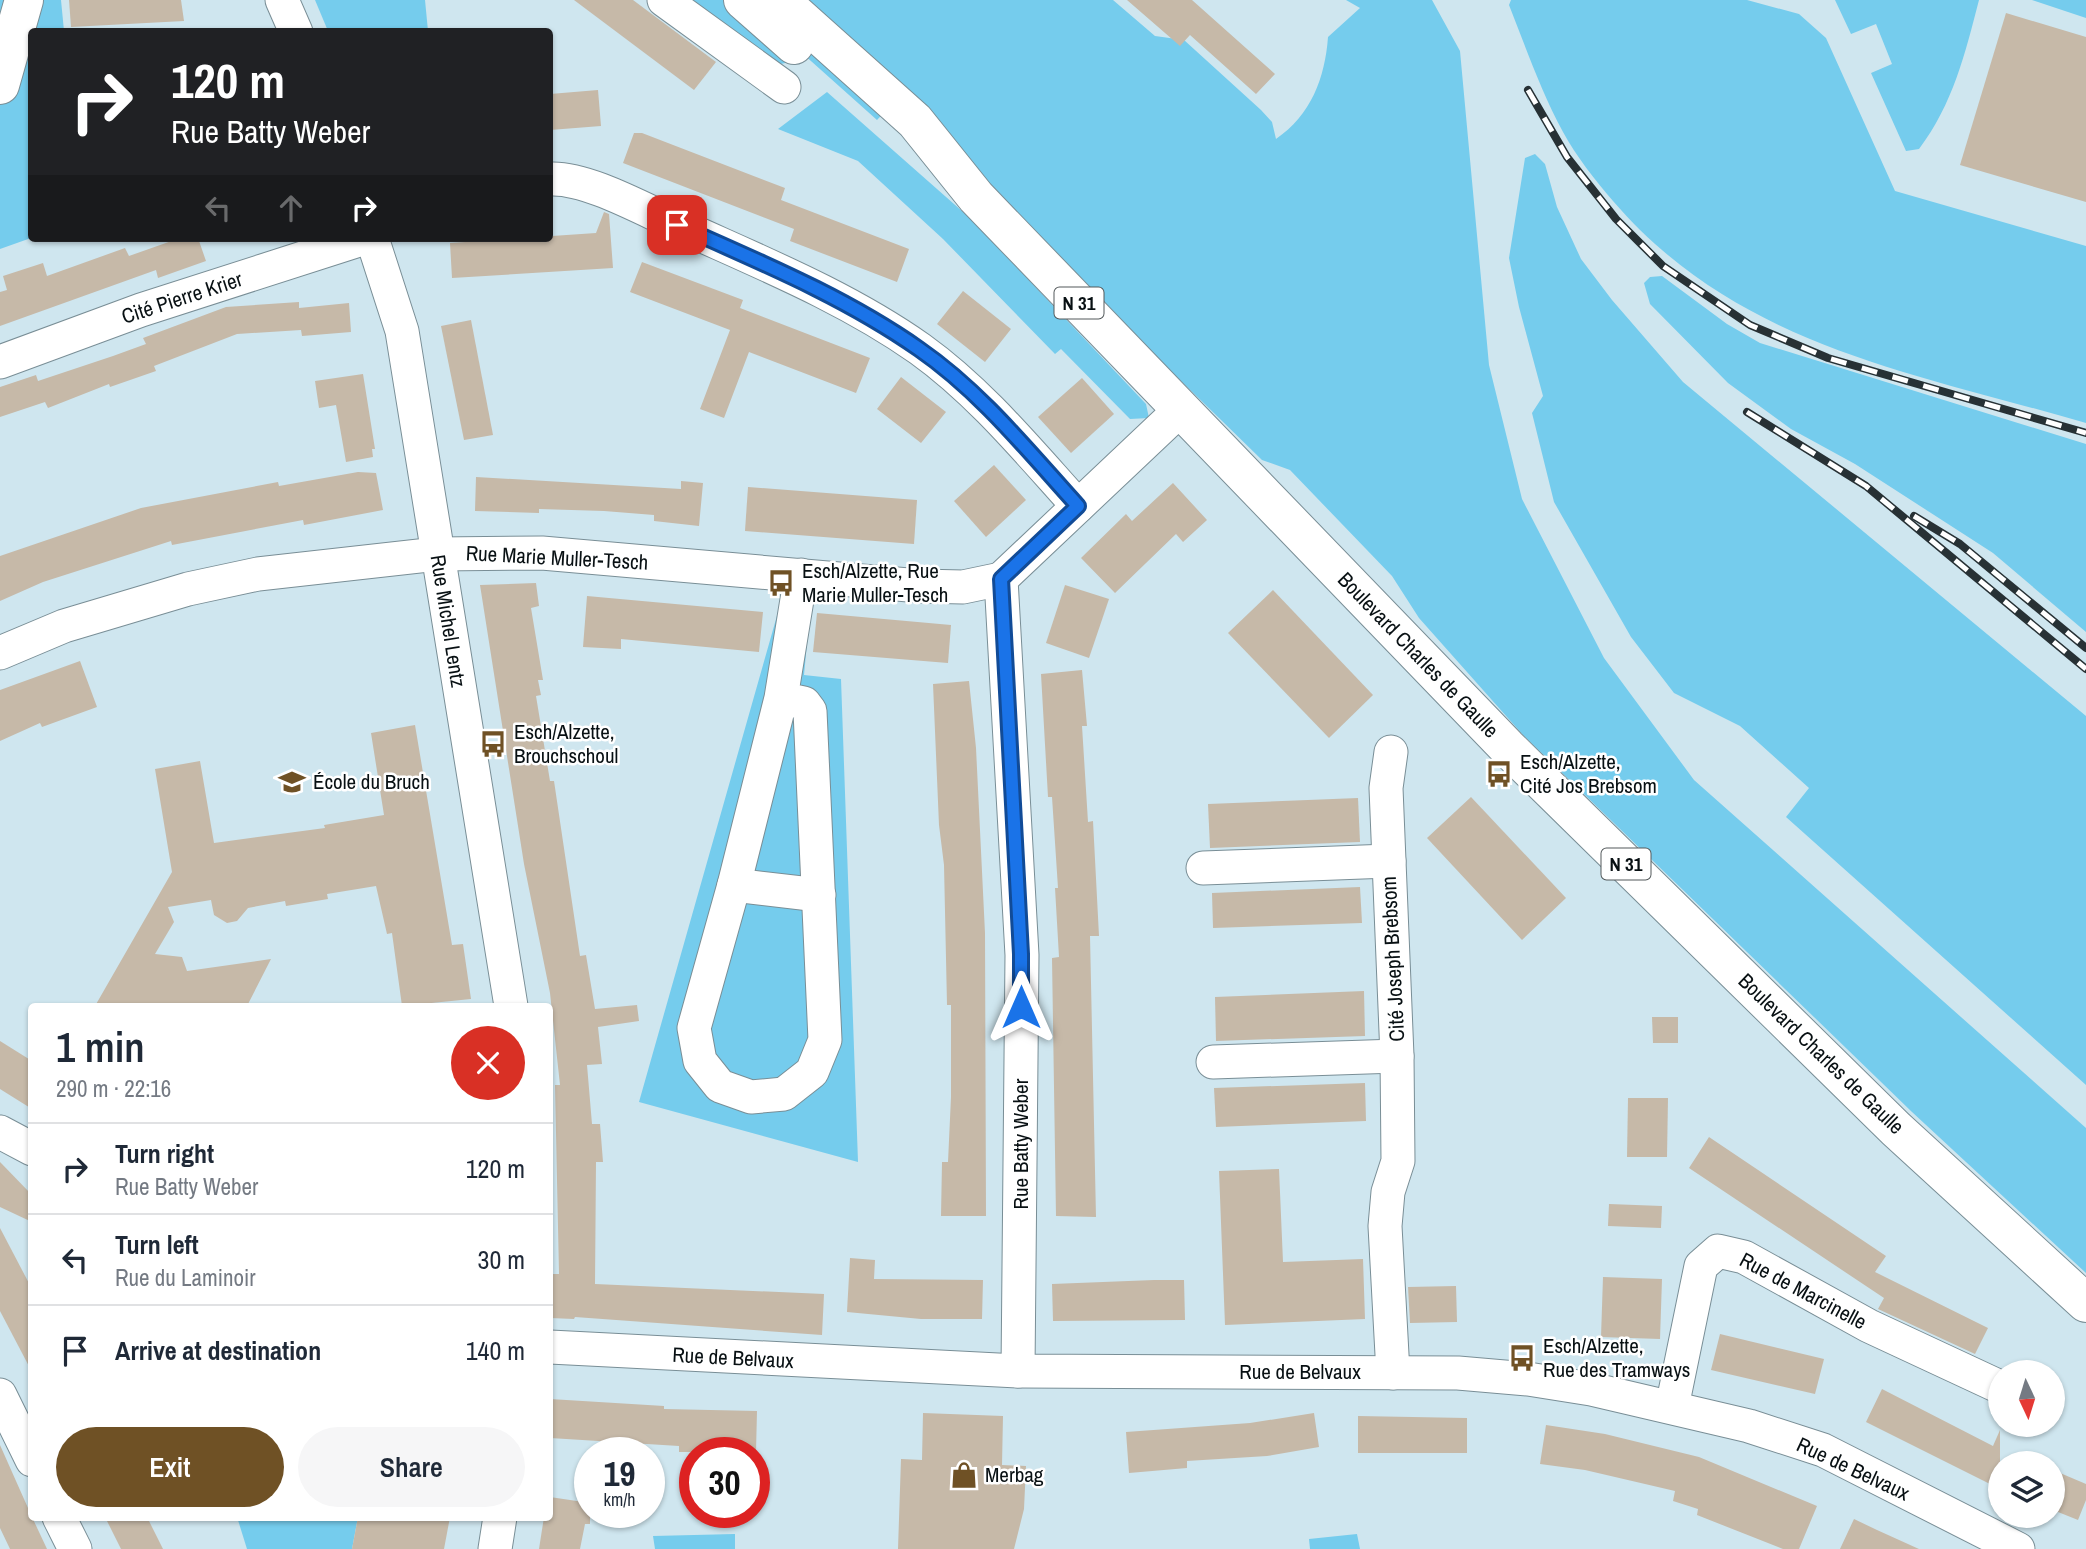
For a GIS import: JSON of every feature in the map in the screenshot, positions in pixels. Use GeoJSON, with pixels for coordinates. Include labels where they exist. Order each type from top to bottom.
{"type":"FeatureCollection","features":[{"type":"Feature","properties":{"kind":"main road"},"geometry":{"type":"LineString","coordinates":[[10,0],[10,48]]}},
{"type":"Feature","properties":{"kind":"main road"},"geometry":{"type":"LineString","coordinates":[[0,85],[24,0]]}},
{"type":"Feature","properties":{"kind":"main road","name":"Boulevard Charles de Gaulle"},"geometry":{"type":"LineString","coordinates":[[743,0],[896,138],[976,197]]}},
{"type":"Feature","properties":{"kind":"main road","name":"Boulevard Charles de Gaulle"},"geometry":{"type":"LineString","coordinates":[[780,0],[915,121],[976,197],[1507,747],[1896,1129],[2086,1303]]}},
{"type":"Feature","properties":{"kind":"street"},"geometry":{"type":"LineString","coordinates":[[282,0],[294,28]]}},
{"type":"Feature","properties":{"kind":"street"},"geometry":{"type":"LineString","coordinates":[[664,0],[784,87]]}},
{"type":"Feature","properties":{"kind":"street"},"geometry":{"type":"LineString","coordinates":[[553,179],[563,178],[598,191],[828,294],[920,349],[995,414],[1078,506]]}},
{"type":"Feature","properties":{"kind":"street"},"geometry":{"type":"LineString","coordinates":[[553,195],[598,191]]}},
{"type":"Feature","properties":{"kind":"street","name":"Cité Pierre Krier"},"geometry":{"type":"LineString","coordinates":[[0,362],[141,310],[353,242]]}},
{"type":"Feature","properties":{"kind":"street","name":"Rue Michel Lentz"},"geometry":{"type":"LineString","coordinates":[[373,242],[402,331],[511,1003]]}},
{"type":"Feature","properties":{"kind":"street"},"geometry":{"type":"LineString","coordinates":[[1001,579],[1182,408]]}},
{"type":"Feature","properties":{"kind":"street","name":"Rue Marie Muller-Tesch"},"geometry":{"type":"LineString","coordinates":[[0,653],[64,626],[188,589],[258,574],[437,554],[542,553],[963,587],[1001,579]]}},
{"type":"Feature","properties":{"kind":"street"},"geometry":{"type":"LineString","coordinates":[[781,698],[804,703],[810,712],[825,1040],[812,1072],[784,1094],[751,1097],[720,1086],[700,1061],[694,1028],[734,885],[781,698],[801,575]]}},
{"type":"Feature","properties":{"kind":"street","name":"Rue Batty Weber"},"geometry":{"type":"LineString","coordinates":[[1001,579],[1021,954],[1018,1371]]}},
{"type":"Feature","properties":{"kind":"street","name":"Cité Joseph Brebsom"},"geometry":{"type":"LineString","coordinates":[[1391,752],[1386,788],[1397,1056],[1398,1161],[1388,1192],[1385,1226],[1393,1373]]}},
{"type":"Feature","properties":{"kind":"street","name":"Cité Joseph Brebsom"},"geometry":{"type":"LineString","coordinates":[[1203,868],[1389,861]]}},
{"type":"Feature","properties":{"kind":"street"},"geometry":{"type":"LineString","coordinates":[[734,885],[819,895]]}},
{"type":"Feature","properties":{"kind":"street","name":"Cité Joseph Brebsom"},"geometry":{"type":"LineString","coordinates":[[1213,1062],[1397,1056]]}},
{"type":"Feature","properties":{"kind":"street"},"geometry":{"type":"LineString","coordinates":[[0,1132],[28,1147]]}},
{"type":"Feature","properties":{"kind":"street","name":"Rue de Marcinelle"},"geometry":{"type":"LineString","coordinates":[[1672,1407],[1701,1266],[1718,1251],[1744,1257],[1869,1326],[1988,1381]]}},
{"type":"Feature","properties":{"kind":"street","name":"Rue de Belvaux"},"geometry":{"type":"LineString","coordinates":[[553,1347],[1018,1371],[1393,1373],[1528,1379],[1672,1407],[1749,1426],[1823,1450],[2018,1549]]}},
{"type":"Feature","properties":{"kind":"street"},"geometry":{"type":"LineString","coordinates":[[0,1395],[28,1452]]}},
{"type":"Feature","properties":{"kind":"street"},"geometry":{"type":"LineString","coordinates":[[61,1521],[75,1549]]}},
{"type":"Feature","properties":{"kind":"street"},"geometry":{"type":"LineString","coordinates":[[495,1549],[499,1521]]}},
{"type":"Feature","properties":{"kind":"shaded area"},"geometry":{"type":"Polygon","coordinates":[[[0,0],[61,0],[64,28],[28,28],[28,239],[0,249],[0,0]]]}},
{"type":"Feature","properties":{"kind":"shaded area"},"geometry":{"type":"Polygon","coordinates":[[[315,0],[425,0],[428,28],[327,28],[315,0]]]}},
{"type":"Feature","properties":{"kind":"shaded area"},"geometry":{"type":"Polygon","coordinates":[[[669,0],[1113,0],[1155,36],[1184,40],[1261,110],[1272,122],[1276,139],[1298,119],[1314,94],[1324,67],[1328,37],[1360,8],[1346,0],[1432,0],[1460,51],[1489,365],[1522,499],[1604,658],[1694,780],[2086,1128],[2086,1273],[1912,1112],[1523,735],[1419,618],[1392,576],[1290,470],[1262,460],[894,102],[877,120],[802,53],[794,61],[759,69],[669,0]]]}},
{"type":"Feature","properties":{"kind":"shaded area"},"geometry":{"type":"Polygon","coordinates":[[[1511,0],[1747,0],[1799,14],[1826,38],[1895,191],[2086,246],[2086,423],[1892,369],[1771,322],[1715,290],[1662,250],[1613,201],[1580,159],[1555,117],[1541,85],[1509,5],[1511,0]]]}},
{"type":"Feature","properties":{"kind":"shaded area"},"geometry":{"type":"Polygon","coordinates":[[[1835,0],[1979,0],[1963,59],[1949,96],[1919,149],[1906,151],[1871,73],[1892,64],[1876,24],[1851,34],[1835,0]]]}},
{"type":"Feature","properties":{"kind":"shaded area"},"geometry":{"type":"Polygon","coordinates":[[[2032,0],[2086,0],[2086,18],[2032,0]]]}},
{"type":"Feature","properties":{"kind":"shaded area"},"geometry":{"type":"Polygon","coordinates":[[[827,92],[971,219],[1146,404],[1149,418],[1130,419],[1061,349],[1055,354],[943,239],[858,161],[778,129],[827,92]]]}},
{"type":"Feature","properties":{"kind":"shaded area"},"geometry":{"type":"Polygon","coordinates":[[[1535,154],[1545,164],[1557,207],[1581,259],[1612,300],[1683,382],[2086,716],[2086,1085],[1786,817],[1809,788],[1740,726],[1674,693],[1631,637],[1554,502],[1532,413],[1543,396],[1509,258],[1525,158],[1535,154]]]}},
{"type":"Feature","properties":{"kind":"shaded area"},"geometry":{"type":"Polygon","coordinates":[[[1662,276],[1727,324],[1760,343],[2086,444],[2086,632],[1993,553],[1855,464],[1791,429],[1728,383],[1650,304],[1644,283],[1650,277],[1662,276]]]}},
{"type":"Feature","properties":{"kind":"shaded area"},"geometry":{"type":"Polygon","coordinates":[[[782,598],[811,601],[804,675],[841,679],[858,1162],[639,1102],[782,598]]]}},
{"type":"Feature","properties":{"kind":"shaded area"},"geometry":{"type":"Polygon","coordinates":[[[238,1521],[357,1521],[352,1549],[247,1549],[238,1521]]]}},
{"type":"Feature","properties":{"kind":"shaded area"},"geometry":{"type":"Polygon","coordinates":[[[735,1534],[735,1549],[655,1549],[653,1536],[735,1534]]]}},
{"type":"Feature","properties":{"kind":"shaded area"},"geometry":{"type":"Polygon","coordinates":[[[1357,1534],[1360,1549],[1310,1549],[1309,1539],[1357,1534]]]}},
{"type":"Feature","properties":{"kind":"building"},"geometry":{"type":"Polygon","coordinates":[[[69,0],[181,0],[184,21],[71,27],[69,0]]]}},
{"type":"Feature","properties":{"kind":"building"},"geometry":{"type":"Polygon","coordinates":[[[574,0],[633,0],[716,62],[694,90],[574,0]]]}},
{"type":"Feature","properties":{"kind":"building"},"geometry":{"type":"Polygon","coordinates":[[[1127,0],[1192,0],[1275,74],[1256,94],[1190,35],[1180,46],[1127,0]]]}},
{"type":"Feature","properties":{"kind":"building"},"geometry":{"type":"Polygon","coordinates":[[[2006,13],[2086,37],[2086,202],[1960,165],[2006,13]]]}},
{"type":"Feature","properties":{"kind":"building"},"geometry":{"type":"Polygon","coordinates":[[[598,90],[601,126],[553,130],[553,94],[598,90]]]}},
{"type":"Feature","properties":{"kind":"building"},"geometry":{"type":"Polygon","coordinates":[[[634,133],[642,133],[785,188],[781,200],[909,249],[897,282],[790,241],[794,229],[623,163],[634,133]]]}},
{"type":"Feature","properties":{"kind":"building"},"geometry":{"type":"Polygon","coordinates":[[[604,212],[609,214],[613,268],[452,278],[450,243],[553,242],[553,236],[596,233],[604,212]]]}},
{"type":"Feature","properties":{"kind":"building"},"geometry":{"type":"Polygon","coordinates":[[[169,242],[199,242],[206,261],[158,278],[156,270],[0,326],[0,292],[7,290],[3,276],[43,263],[47,276],[125,248],[129,256],[169,242]]]}},
{"type":"Feature","properties":{"kind":"building"},"geometry":{"type":"Polygon","coordinates":[[[642,262],[743,300],[740,308],[870,358],[856,393],[749,352],[724,418],[700,409],[730,330],[630,292],[642,262]]]}},
{"type":"Feature","properties":{"kind":"building"},"geometry":{"type":"Polygon","coordinates":[[[963,291],[1011,329],[985,362],[937,324],[963,291]]]}},
{"type":"Feature","properties":{"kind":"building"},"geometry":{"type":"Polygon","coordinates":[[[299,302],[299,308],[349,303],[351,332],[302,336],[301,330],[237,334],[154,366],[156,371],[110,387],[109,384],[48,408],[45,402],[0,417],[0,387],[36,375],[38,381],[113,356],[146,344],[143,338],[226,307],[299,302]]]}},
{"type":"Feature","properties":{"kind":"building"},"geometry":{"type":"Polygon","coordinates":[[[471,320],[493,435],[464,440],[441,326],[471,320]]]}},
{"type":"Feature","properties":{"kind":"building"},"geometry":{"type":"Polygon","coordinates":[[[363,374],[375,449],[372,449],[373,457],[346,462],[336,405],[319,408],[315,381],[363,374]]]}},
{"type":"Feature","properties":{"kind":"building"},"geometry":{"type":"Polygon","coordinates":[[[901,377],[946,412],[921,443],[877,409],[901,377]]]}},
{"type":"Feature","properties":{"kind":"building"},"geometry":{"type":"Polygon","coordinates":[[[1082,378],[1114,414],[1071,453],[1038,417],[1082,378]]]}},
{"type":"Feature","properties":{"kind":"building"},"geometry":{"type":"Polygon","coordinates":[[[994,465],[1026,500],[986,537],[954,501],[994,465]]]}},
{"type":"Feature","properties":{"kind":"building"},"geometry":{"type":"Polygon","coordinates":[[[358,472],[376,473],[383,510],[304,525],[303,520],[172,545],[171,541],[43,582],[0,601],[0,556],[141,508],[278,482],[279,486],[358,472]]]}},
{"type":"Feature","properties":{"kind":"building"},"geometry":{"type":"Polygon","coordinates":[[[476,477],[681,489],[681,481],[703,483],[699,526],[654,521],[654,515],[604,511],[475,511],[476,477]]]}},
{"type":"Feature","properties":{"kind":"building"},"geometry":{"type":"Polygon","coordinates":[[[1173,483],[1207,520],[1183,542],[1176,534],[1115,593],[1081,558],[1126,514],[1132,521],[1173,483]]]}},
{"type":"Feature","properties":{"kind":"building"},"geometry":{"type":"Polygon","coordinates":[[[748,487],[917,500],[914,544],[745,531],[748,487]]]}},
{"type":"Feature","properties":{"kind":"building"},"geometry":{"type":"Polygon","coordinates":[[[536,583],[539,606],[531,608],[543,680],[538,680],[541,695],[536,696],[550,781],[554,781],[580,956],[586,955],[595,1009],[637,1005],[639,1021],[598,1027],[602,1064],[587,1065],[592,1124],[600,1124],[603,1162],[596,1162],[595,1284],[824,1294],[822,1335],[575,1317],[553,1318],[553,1274],[559,1274],[555,1085],[560,1085],[553,1003],[524,864],[480,585],[536,583]]]}},
{"type":"Feature","properties":{"kind":"building"},"geometry":{"type":"Polygon","coordinates":[[[1065,585],[1109,599],[1089,658],[1046,643],[1065,585]]]}},
{"type":"Feature","properties":{"kind":"building"},"geometry":{"type":"Polygon","coordinates":[[[1273,590],[1373,695],[1329,738],[1228,633],[1273,590]]]}},
{"type":"Feature","properties":{"kind":"building"},"geometry":{"type":"Polygon","coordinates":[[[587,596],[763,612],[759,652],[621,639],[621,649],[583,647],[587,596]]]}},
{"type":"Feature","properties":{"kind":"building"},"geometry":{"type":"Polygon","coordinates":[[[817,613],[951,625],[948,663],[813,652],[817,613]]]}},
{"type":"Feature","properties":{"kind":"building"},"geometry":{"type":"Polygon","coordinates":[[[80,661],[97,707],[42,727],[40,723],[0,741],[0,690],[80,661]]]}},
{"type":"Feature","properties":{"kind":"building"},"geometry":{"type":"Polygon","coordinates":[[[1082,670],[1087,726],[1082,726],[1088,822],[1093,821],[1099,936],[1090,936],[1096,1217],[1056,1216],[1052,958],[1059,957],[1055,888],[1058,888],[1052,797],[1048,797],[1041,674],[1082,670]]]}},
{"type":"Feature","properties":{"kind":"building"},"geometry":{"type":"Polygon","coordinates":[[[969,681],[976,748],[985,933],[986,1216],[941,1216],[942,1162],[948,1162],[951,1005],[947,1005],[944,865],[939,825],[933,684],[969,681]]]}},
{"type":"Feature","properties":{"kind":"building"},"geometry":{"type":"Polygon","coordinates":[[[415,725],[452,945],[463,944],[471,999],[402,1003],[392,933],[387,934],[376,886],[327,894],[328,899],[286,906],[285,901],[248,908],[237,921],[227,923],[214,915],[211,900],[168,907],[174,922],[155,954],[182,957],[187,971],[271,959],[249,1003],[97,1003],[172,872],[155,769],[200,761],[214,843],[325,828],[324,825],[384,815],[371,733],[415,725]]]}},
{"type":"Feature","properties":{"kind":"building"},"geometry":{"type":"Polygon","coordinates":[[[1471,797],[1566,898],[1522,940],[1427,838],[1471,797]]]}},
{"type":"Feature","properties":{"kind":"building"},"geometry":{"type":"Polygon","coordinates":[[[1358,798],[1360,842],[1210,848],[1208,804],[1358,798]]]}},
{"type":"Feature","properties":{"kind":"building"},"geometry":{"type":"Polygon","coordinates":[[[1360,887],[1362,923],[1213,928],[1212,893],[1360,887]]]}},
{"type":"Feature","properties":{"kind":"building"},"geometry":{"type":"Polygon","coordinates":[[[1364,991],[1365,1036],[1216,1041],[1215,997],[1364,991]]]}},
{"type":"Feature","properties":{"kind":"building"},"geometry":{"type":"Polygon","coordinates":[[[1652,1017],[1678,1017],[1678,1043],[1653,1043],[1652,1017]]]}},
{"type":"Feature","properties":{"kind":"building"},"geometry":{"type":"Polygon","coordinates":[[[0,1041],[28,1058],[28,1106],[0,1089],[0,1041]]]}},
{"type":"Feature","properties":{"kind":"building"},"geometry":{"type":"Polygon","coordinates":[[[1365,1083],[1366,1121],[1216,1127],[1214,1088],[1365,1083]]]}},
{"type":"Feature","properties":{"kind":"building"},"geometry":{"type":"Polygon","coordinates":[[[1628,1098],[1668,1098],[1667,1157],[1627,1157],[1628,1098]]]}},
{"type":"Feature","properties":{"kind":"building"},"geometry":{"type":"Polygon","coordinates":[[[1709,1137],[1886,1256],[1875,1272],[1988,1328],[1975,1354],[1878,1309],[1884,1298],[1689,1168],[1709,1137]]]}},
{"type":"Feature","properties":{"kind":"building"},"geometry":{"type":"Polygon","coordinates":[[[0,1162],[28,1191],[28,1220],[0,1207],[0,1162]]]}},
{"type":"Feature","properties":{"kind":"building"},"geometry":{"type":"Polygon","coordinates":[[[1279,1169],[1283,1262],[1363,1259],[1365,1319],[1225,1325],[1219,1171],[1279,1169]]]}},
{"type":"Feature","properties":{"kind":"building"},"geometry":{"type":"Polygon","coordinates":[[[1609,1204],[1662,1206],[1661,1228],[1608,1226],[1609,1204]]]}},
{"type":"Feature","properties":{"kind":"building"},"geometry":{"type":"Polygon","coordinates":[[[0,1228],[28,1281],[28,1364],[0,1311],[0,1228]]]}},
{"type":"Feature","properties":{"kind":"building"},"geometry":{"type":"Polygon","coordinates":[[[850,1258],[875,1260],[874,1279],[983,1280],[982,1319],[921,1319],[847,1312],[850,1258]]]}},
{"type":"Feature","properties":{"kind":"building"},"geometry":{"type":"Polygon","coordinates":[[[1603,1277],[1662,1279],[1660,1339],[1601,1337],[1603,1277]]]}},
{"type":"Feature","properties":{"kind":"building"},"geometry":{"type":"Polygon","coordinates":[[[1184,1280],[1185,1320],[1053,1321],[1052,1284],[1184,1280]]]}},
{"type":"Feature","properties":{"kind":"building"},"geometry":{"type":"Polygon","coordinates":[[[1456,1286],[1457,1322],[1410,1323],[1408,1287],[1456,1286]]]}},
{"type":"Feature","properties":{"kind":"building"},"geometry":{"type":"Polygon","coordinates":[[[1720,1334],[1824,1359],[1815,1394],[1711,1370],[1720,1334]]]}},
{"type":"Feature","properties":{"kind":"building"},"geometry":{"type":"Polygon","coordinates":[[[1882,1389],[1993,1446],[1997,1437],[2000,1437],[2000,1451],[1988,1451],[1988,1483],[1866,1422],[1882,1389]]]}},
{"type":"Feature","properties":{"kind":"building"},"geometry":{"type":"Polygon","coordinates":[[[553,1399],[664,1406],[664,1409],[757,1411],[756,1437],[679,1437],[679,1446],[665,1445],[665,1437],[553,1438],[553,1399]]]}},
{"type":"Feature","properties":{"kind":"building","name":"Merbag"},"geometry":{"type":"Polygon","coordinates":[[[923,1413],[1003,1416],[1002,1465],[1026,1466],[1024,1509],[1014,1549],[898,1549],[901,1459],[922,1460],[923,1413]]]}},
{"type":"Feature","properties":{"kind":"building"},"geometry":{"type":"Polygon","coordinates":[[[1314,1413],[1319,1447],[1267,1456],[1187,1461],[1187,1468],[1129,1473],[1126,1432],[1250,1423],[1314,1413]]]}},
{"type":"Feature","properties":{"kind":"building"},"geometry":{"type":"Polygon","coordinates":[[[1358,1416],[1467,1418],[1467,1453],[1358,1453],[1358,1416]]]}},
{"type":"Feature","properties":{"kind":"building"},"geometry":{"type":"Polygon","coordinates":[[[1546,1425],[1605,1434],[1699,1457],[1817,1506],[1799,1549],[1783,1549],[1697,1515],[1698,1509],[1673,1501],[1675,1491],[1585,1470],[1540,1464],[1546,1425]]]}},
{"type":"Feature","properties":{"kind":"building"},"geometry":{"type":"Polygon","coordinates":[[[0,1445],[28,1507],[28,1521],[34,1521],[47,1549],[10,1549],[0,1528],[0,1445]]]}},
{"type":"Feature","properties":{"kind":"building"},"geometry":{"type":"Polygon","coordinates":[[[2065,1475],[2086,1484],[2086,1500],[2078,1520],[2065,1515],[2065,1475]]]}},
{"type":"Feature","properties":{"kind":"building"},"geometry":{"type":"Polygon","coordinates":[[[553,1497],[574,1501],[574,1528],[584,1528],[580,1549],[539,1549],[543,1521],[553,1521],[553,1497]]]}},
{"type":"Feature","properties":{"kind":"building"},"geometry":{"type":"Polygon","coordinates":[[[1854,1519],[1877,1530],[1919,1549],[1840,1549],[1854,1519]]]}},
{"type":"Feature","properties":{"kind":"building"},"geometry":{"type":"Polygon","coordinates":[[[107,1521],[149,1521],[163,1549],[121,1549],[107,1521]]]}},
{"type":"Feature","properties":{"kind":"building"},"geometry":{"type":"Polygon","coordinates":[[[357,1521],[449,1521],[444,1549],[352,1549],[357,1521]]]}},
{"type":"Feature","properties":{"kind":"railway"},"geometry":{"type":"LineString","coordinates":[[1528,90],[1567,157],[1616,219],[1663,266],[1750,325],[1828,358],[2086,433]]}},
{"type":"Feature","properties":{"kind":"railway"},"geometry":{"type":"LineString","coordinates":[[1747,412],[1866,486],[2086,669]]}},
{"type":"Feature","properties":{"kind":"railway"},"geometry":{"type":"LineString","coordinates":[[1914,516],[1960,544],[2086,648]]}},
{"type":"Feature","properties":{"kind":"place","name":"Esch/Alzette, Rue Marie Muller-Tesch"},"geometry":{"type":"Point","coordinates":[781,583]}},
{"type":"Feature","properties":{"kind":"place","name":"Esch/Alzette, Brouchschoul"},"geometry":{"type":"Point","coordinates":[493,744]}},
{"type":"Feature","properties":{"kind":"place","name":"Esch/Alzette, Cité Jos Brebsom"},"geometry":{"type":"Point","coordinates":[1499,774]}},
{"type":"Feature","properties":{"kind":"place","name":"École du Bruch"},"geometry":{"type":"Point","coordinates":[292,782]}},
{"type":"Feature","properties":{"kind":"place","name":"Esch/Alzette, Rue des Tramways"},"geometry":{"type":"Point","coordinates":[1522,1358]}},
{"type":"Feature","properties":{"kind":"place","name":"Merbag"},"geometry":{"type":"Point","coordinates":[964,1475]}},
{"type":"Feature","properties":{"kind":"route"},"geometry":{"type":"LineString","coordinates":[[677,225],[828,294],[920,349],[995,414],[1078,506],[1001,579],[1021,954],[1021,1007]]}}]}
